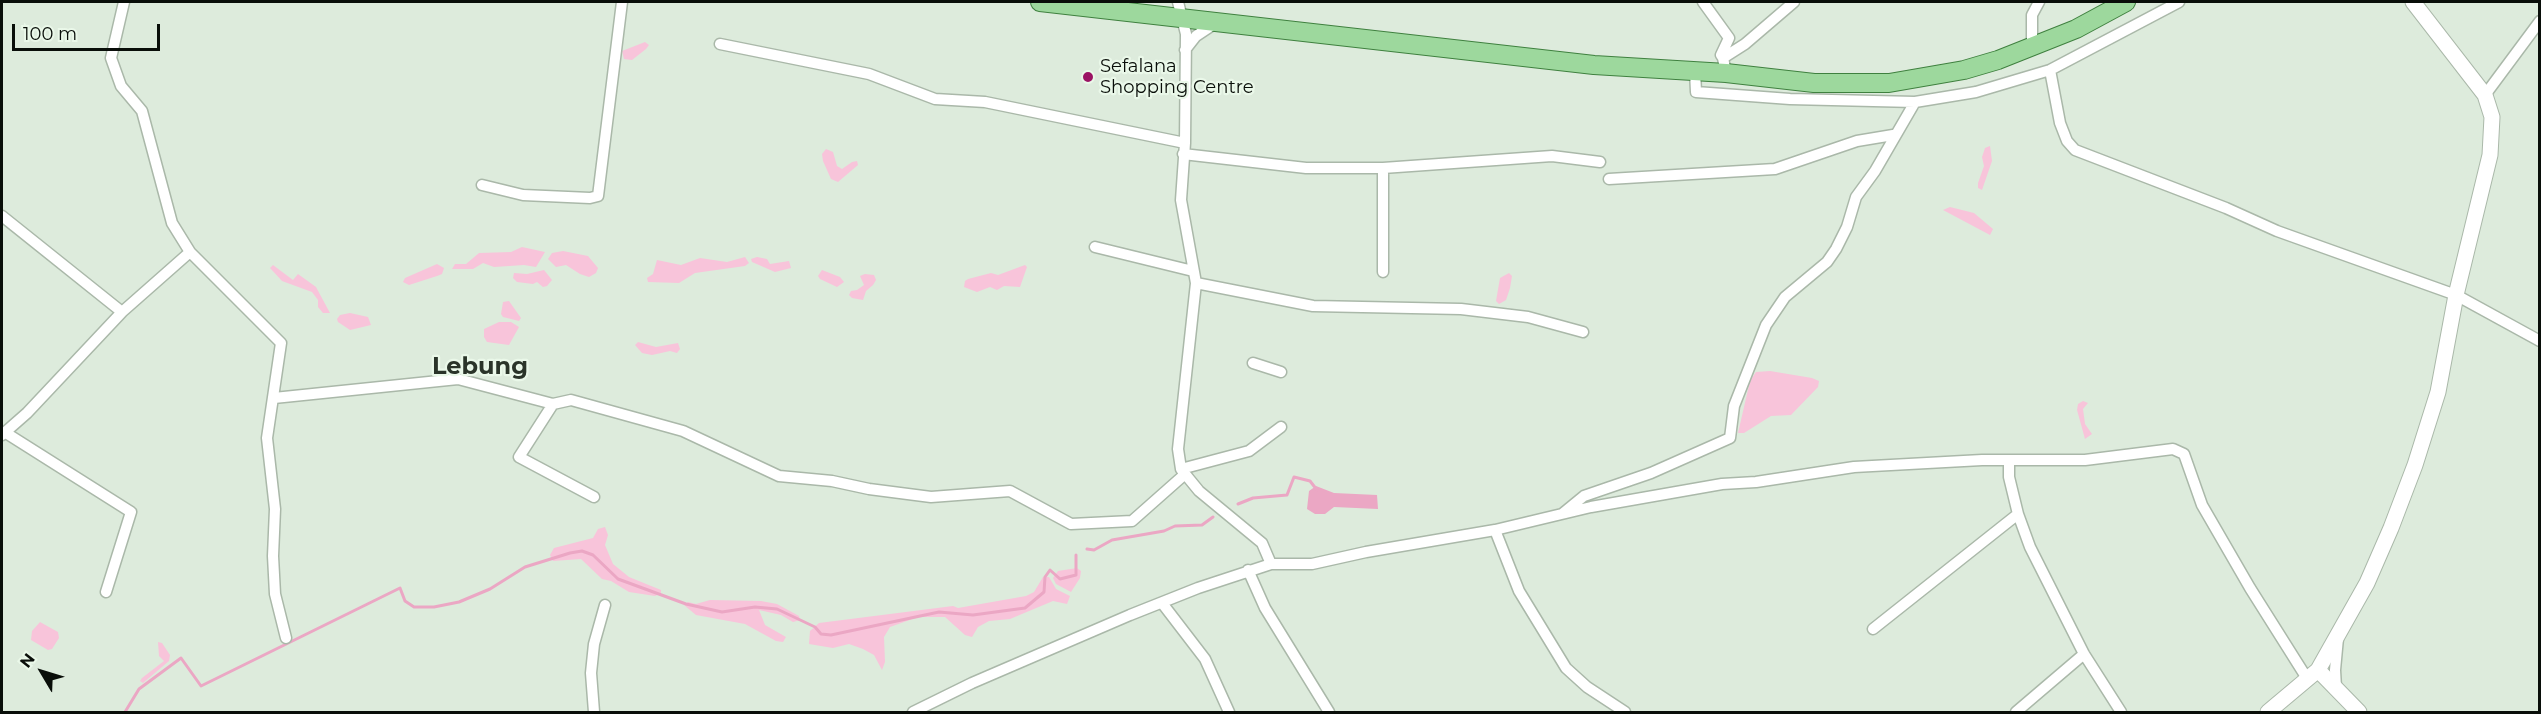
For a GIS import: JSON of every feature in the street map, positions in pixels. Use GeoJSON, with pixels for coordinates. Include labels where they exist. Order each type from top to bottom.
{"type":"FeatureCollection","features":[{"type":"Feature","properties":{"kind":"main road"},"geometry":{"type":"LineString","coordinates":[[1040,2],[1181,10],[1217,22],[1594,65],[1695,71],[1725,65],[1814,83],[1889,83],[1964,70],[2031,48],[2126,2]]}},
{"type":"Feature","properties":{"kind":"main road"},"geometry":{"type":"LineString","coordinates":[[2268,712],[2313,675],[2338,638],[2367,583],[2415,465],[2438,392],[2456,295],[2490,155],[2492,117],[2485,95],[2413,2]]}},
{"type":"Feature","properties":{"kind":"main road"},"geometry":{"type":"LineString","coordinates":[[2313,675],[2336,688],[2359,712]]}},
{"type":"Feature","properties":{"kind":"street"},"geometry":{"type":"LineString","coordinates":[[124,2],[111,58],[122,86],[142,111],[171,223],[190,252],[281,343],[267,438],[275,509],[273,566],[275,594],[286,638]]}},
{"type":"Feature","properties":{"kind":"street"},"geometry":{"type":"LineString","coordinates":[[482,185],[523,195],[590,198],[598,196],[622,2]]}},
{"type":"Feature","properties":{"kind":"street"},"geometry":{"type":"LineString","coordinates":[[1703,2],[1729,38],[1721,55],[1725,65],[1745,44],[1794,2]]}},
{"type":"Feature","properties":{"kind":"street"},"geometry":{"type":"LineString","coordinates":[[2031,48],[2032,15],[2038,2]]}},
{"type":"Feature","properties":{"kind":"street"},"geometry":{"type":"LineString","coordinates":[[1695,71],[1696,92],[1790,99],[1915,102],[1976,92],[2050,70],[2160,6],[2179,2]]}},
{"type":"Feature","properties":{"kind":"street"},"geometry":{"type":"LineString","coordinates":[[1181,10],[1185,50],[1181,200],[1196,283],[1178,449],[1183,472],[1199,491],[1262,543],[1271,564]]}},
{"type":"Feature","properties":{"kind":"street"},"geometry":{"type":"LineString","coordinates":[[2485,95],[2540,21]]}},
{"type":"Feature","properties":{"kind":"street"},"geometry":{"type":"LineString","coordinates":[[1185,50],[1196,36],[1217,22]]}},
{"type":"Feature","properties":{"kind":"street"},"geometry":{"type":"LineString","coordinates":[[720,44],[869,74],[935,99],[985,102],[1184,149],[1306,168],[1383,168],[1552,156],[1600,162]]}},
{"type":"Feature","properties":{"kind":"street"},"geometry":{"type":"LineString","coordinates":[[2050,70],[2060,123],[2067,141],[2075,150],[2181,190],[2277,231],[2456,295],[2540,341]]}},
{"type":"Feature","properties":{"kind":"street"},"geometry":{"type":"LineString","coordinates":[[1562,515],[1584,496],[1651,472],[1730,438],[1734,406],[1766,325],[1785,297],[1827,262],[1836,249],[1847,227],[1857,197],[1875,171],[1893,135],[1911,112],[1915,102]]}},
{"type":"Feature","properties":{"kind":"street"},"geometry":{"type":"LineString","coordinates":[[1609,179],[1774,169],[1857,141],[1893,135]]}},
{"type":"Feature","properties":{"kind":"street"},"geometry":{"type":"LineString","coordinates":[[1383,168],[1383,272]]}},
{"type":"Feature","properties":{"kind":"street"},"geometry":{"type":"LineString","coordinates":[[2,216],[122,312]]}},
{"type":"Feature","properties":{"kind":"street"},"geometry":{"type":"LineString","coordinates":[[1095,247],[1193,271]]}},
{"type":"Feature","properties":{"kind":"street"},"geometry":{"type":"LineString","coordinates":[[106,592],[131,512],[4,434],[122,312],[190,252]]}},
{"type":"Feature","properties":{"kind":"street"},"geometry":{"type":"LineString","coordinates":[[1196,283],[1313,306],[1461,309],[1528,317],[1583,332]]}},
{"type":"Feature","properties":{"kind":"street"},"geometry":{"type":"LineString","coordinates":[[1253,363],[1281,372]]}},
{"type":"Feature","properties":{"kind":"street"},"geometry":{"type":"LineString","coordinates":[[274,398],[458,379],[553,404],[571,400],[683,431],[778,476],[832,481],[868,489],[931,497],[1010,491],[1071,524],[1107,525],[1132,521],[1190,464],[1236,457],[1249,452],[1281,427]]}},
{"type":"Feature","properties":{"kind":"street"},"geometry":{"type":"LineString","coordinates":[[553,404],[519,457],[594,497]]}},
{"type":"Feature","properties":{"kind":"street"},"geometry":{"type":"LineString","coordinates":[[913,712],[972,682],[1162,603],[1248,570],[1271,564],[1312,564],[1722,484],[1756,482],[1854,467],[2009,460],[2085,460],[2173,449],[2184,454],[2202,505],[2250,588],[2313,675]]}},
{"type":"Feature","properties":{"kind":"street"},"geometry":{"type":"LineString","coordinates":[[2009,460],[2009,477],[2018,514],[2042,572],[2084,654],[2121,712]]}},
{"type":"Feature","properties":{"kind":"street"},"geometry":{"type":"LineString","coordinates":[[1873,629],[2018,514]]}},
{"type":"Feature","properties":{"kind":"street"},"geometry":{"type":"LineString","coordinates":[[1495,530],[1519,591],[1566,668],[1587,687],[1625,712]]}},
{"type":"Feature","properties":{"kind":"street"},"geometry":{"type":"LineString","coordinates":[[1248,570],[1265,608],[1329,712]]}},
{"type":"Feature","properties":{"kind":"street"},"geometry":{"type":"LineString","coordinates":[[1162,603],[1206,659],[1229,712]]}},
{"type":"Feature","properties":{"kind":"street"},"geometry":{"type":"LineString","coordinates":[[594,712],[591,673],[594,644],[605,605]]}},
{"type":"Feature","properties":{"kind":"street"},"geometry":{"type":"LineString","coordinates":[[2336,688],[2338,638]]}},
{"type":"Feature","properties":{"kind":"street"},"geometry":{"type":"LineString","coordinates":[[2016,712],[2084,654]]}},
{"type":"Feature","properties":{"kind":"shaded area"},"geometry":{"type":"Polygon","coordinates":[[[645,42],[649,45],[646,49],[632,60],[624,59],[622,51],[645,42]]]}},
{"type":"Feature","properties":{"kind":"shaded area"},"geometry":{"type":"Polygon","coordinates":[[[1990,146],[1992,161],[1982,190],[1978,188],[1978,183],[1984,166],[1982,157],[1985,148],[1990,146]]]}},
{"type":"Feature","properties":{"kind":"shaded area"},"geometry":{"type":"Polygon","coordinates":[[[826,149],[833,152],[837,166],[842,169],[852,162],[857,161],[858,165],[838,182],[831,179],[823,161],[822,154],[826,149]]]}},
{"type":"Feature","properties":{"kind":"shaded area"},"geometry":{"type":"Polygon","coordinates":[[[1950,207],[1974,213],[1993,229],[1990,235],[1943,210],[1950,207]]]}},
{"type":"Feature","properties":{"kind":"shaded area"},"geometry":{"type":"Polygon","coordinates":[[[522,247],[545,252],[536,267],[524,265],[494,267],[483,263],[473,269],[452,269],[455,264],[466,264],[479,253],[511,252],[522,247]]]}},
{"type":"Feature","properties":{"kind":"shaded area"},"geometry":{"type":"Polygon","coordinates":[[[563,251],[588,256],[598,268],[596,273],[589,277],[566,265],[556,267],[548,259],[552,253],[563,251]]]}},
{"type":"Feature","properties":{"kind":"shaded area"},"geometry":{"type":"Polygon","coordinates":[[[745,257],[749,263],[745,266],[695,273],[679,283],[648,282],[647,278],[653,274],[657,260],[681,265],[700,258],[727,262],[745,257]]]}},
{"type":"Feature","properties":{"kind":"shaded area"},"geometry":{"type":"Polygon","coordinates":[[[757,257],[767,259],[770,264],[789,261],[791,268],[775,272],[752,262],[751,259],[757,257]]]}},
{"type":"Feature","properties":{"kind":"shaded area"},"geometry":{"type":"Polygon","coordinates":[[[437,264],[444,268],[442,274],[409,285],[403,282],[405,278],[437,264]]]}},
{"type":"Feature","properties":{"kind":"shaded area"},"geometry":{"type":"Polygon","coordinates":[[[273,265],[293,280],[298,274],[316,287],[330,313],[323,313],[312,292],[282,281],[270,268],[273,265]]]}},
{"type":"Feature","properties":{"kind":"shaded area"},"geometry":{"type":"Polygon","coordinates":[[[1025,265],[1027,267],[1020,287],[1004,286],[997,290],[990,287],[977,292],[964,287],[968,279],[991,273],[998,275],[1025,265]]]}},
{"type":"Feature","properties":{"kind":"shaded area"},"geometry":{"type":"Polygon","coordinates":[[[544,270],[552,280],[547,286],[543,287],[537,282],[533,284],[517,282],[513,278],[514,273],[527,274],[544,270]]]}},
{"type":"Feature","properties":{"kind":"shaded area"},"geometry":{"type":"Polygon","coordinates":[[[822,270],[840,277],[844,282],[837,287],[820,279],[818,276],[822,270]]]}},
{"type":"Feature","properties":{"kind":"shaded area"},"geometry":{"type":"Polygon","coordinates":[[[1509,273],[1512,276],[1510,288],[1506,300],[1499,304],[1496,301],[1500,278],[1509,273]]]}},
{"type":"Feature","properties":{"kind":"shaded area"},"geometry":{"type":"Polygon","coordinates":[[[874,275],[876,280],[866,291],[863,300],[852,298],[849,295],[851,291],[864,285],[860,276],[874,275]]]}},
{"type":"Feature","properties":{"kind":"shaded area"},"geometry":{"type":"Polygon","coordinates":[[[509,301],[521,318],[519,321],[503,317],[501,314],[503,302],[509,301]]]}},
{"type":"Feature","properties":{"kind":"shaded area"},"geometry":{"type":"Polygon","coordinates":[[[350,313],[368,317],[371,325],[350,330],[338,322],[340,315],[350,313]]]}},
{"type":"Feature","properties":{"kind":"shaded area"},"geometry":{"type":"Polygon","coordinates":[[[499,322],[511,322],[519,327],[509,345],[487,342],[484,337],[484,329],[499,322]]]}},
{"type":"Feature","properties":{"kind":"shaded area"},"geometry":{"type":"Polygon","coordinates":[[[638,342],[656,347],[678,343],[680,349],[677,353],[670,351],[652,355],[642,353],[635,345],[638,342]]]}},
{"type":"Feature","properties":{"kind":"shaded area"},"geometry":{"type":"Polygon","coordinates":[[[1770,371],[1812,378],[1819,381],[1818,387],[1791,415],[1771,416],[1744,433],[1738,433],[1750,381],[1756,372],[1770,371]]]}},
{"type":"Feature","properties":{"kind":"shaded area"},"geometry":{"type":"Polygon","coordinates":[[[2083,401],[2088,403],[2083,409],[2085,424],[2092,434],[2085,439],[2077,410],[2078,404],[2083,401]]]}},
{"type":"Feature","properties":{"kind":"shaded area"},"geometry":{"type":"Polygon","coordinates":[[[1316,486],[1334,493],[1377,495],[1378,509],[1334,507],[1325,514],[1315,514],[1307,509],[1309,491],[1316,486]]]}},
{"type":"Feature","properties":{"kind":"shaded area"},"geometry":{"type":"Polygon","coordinates":[[[605,527],[608,535],[605,545],[613,564],[629,577],[661,590],[661,593],[655,596],[629,592],[611,581],[602,579],[581,559],[553,561],[550,555],[554,548],[593,538],[598,529],[605,527]]]}},
{"type":"Feature","properties":{"kind":"shaded area"},"geometry":{"type":"Polygon","coordinates":[[[1077,568],[1081,571],[1080,578],[1071,592],[1056,584],[1053,578],[1058,571],[1077,568]]]}},
{"type":"Feature","properties":{"kind":"shaded area"},"geometry":{"type":"Polygon","coordinates":[[[1043,577],[1049,577],[1056,589],[1070,596],[1067,604],[1053,601],[1010,619],[989,621],[978,627],[972,637],[965,635],[945,617],[918,617],[890,627],[884,637],[885,662],[882,670],[874,655],[849,644],[833,648],[809,644],[810,631],[819,623],[953,606],[958,608],[1026,596],[1034,592],[1043,577]]]}},
{"type":"Feature","properties":{"kind":"shaded area"},"geometry":{"type":"Polygon","coordinates":[[[710,600],[761,601],[777,604],[799,616],[800,620],[793,622],[781,615],[759,610],[765,625],[786,637],[783,642],[776,641],[745,624],[696,615],[684,605],[688,602],[696,604],[710,600]]]}},
{"type":"Feature","properties":{"kind":"shaded area"},"geometry":{"type":"Polygon","coordinates":[[[40,622],[58,632],[59,638],[52,649],[48,650],[31,640],[32,631],[40,622]]]}},
{"type":"Feature","properties":{"kind":"shaded area"},"geometry":{"type":"Polygon","coordinates":[[[158,642],[162,643],[170,655],[169,661],[143,683],[140,681],[142,678],[164,661],[159,656],[158,642]]]}},
{"type":"Feature","properties":{"kind":"waterway"},"geometry":{"type":"LineString","coordinates":[[1238,504],[1253,498],[1287,495],[1294,477],[1310,481],[1317,490]]}},
{"type":"Feature","properties":{"kind":"waterway"},"geometry":{"type":"LineString","coordinates":[[1087,549],[1094,550],[1112,540],[1164,531],[1175,526],[1202,525],[1213,517]]}},
{"type":"Feature","properties":{"kind":"waterway"},"geometry":{"type":"LineString","coordinates":[[125,712],[139,689],[181,658],[201,686],[400,588],[405,601],[414,607],[434,607],[459,602],[490,589],[525,567],[582,551],[593,555],[618,579],[686,604],[722,612],[755,607],[777,609],[815,627],[821,634],[831,635],[939,612],[973,615],[1025,608],[1044,592],[1045,577],[1050,570],[1060,579],[1076,575],[1076,555]]}},
{"type":"Feature","properties":{"kind":"place","name":"Sefalana Shopping Centre"},"geometry":{"type":"Point","coordinates":[1088,77]}},
{"type":"Feature","properties":{"kind":"district","name":"Lebung"},"geometry":{"type":"Point","coordinates":[480,367]}}]}
